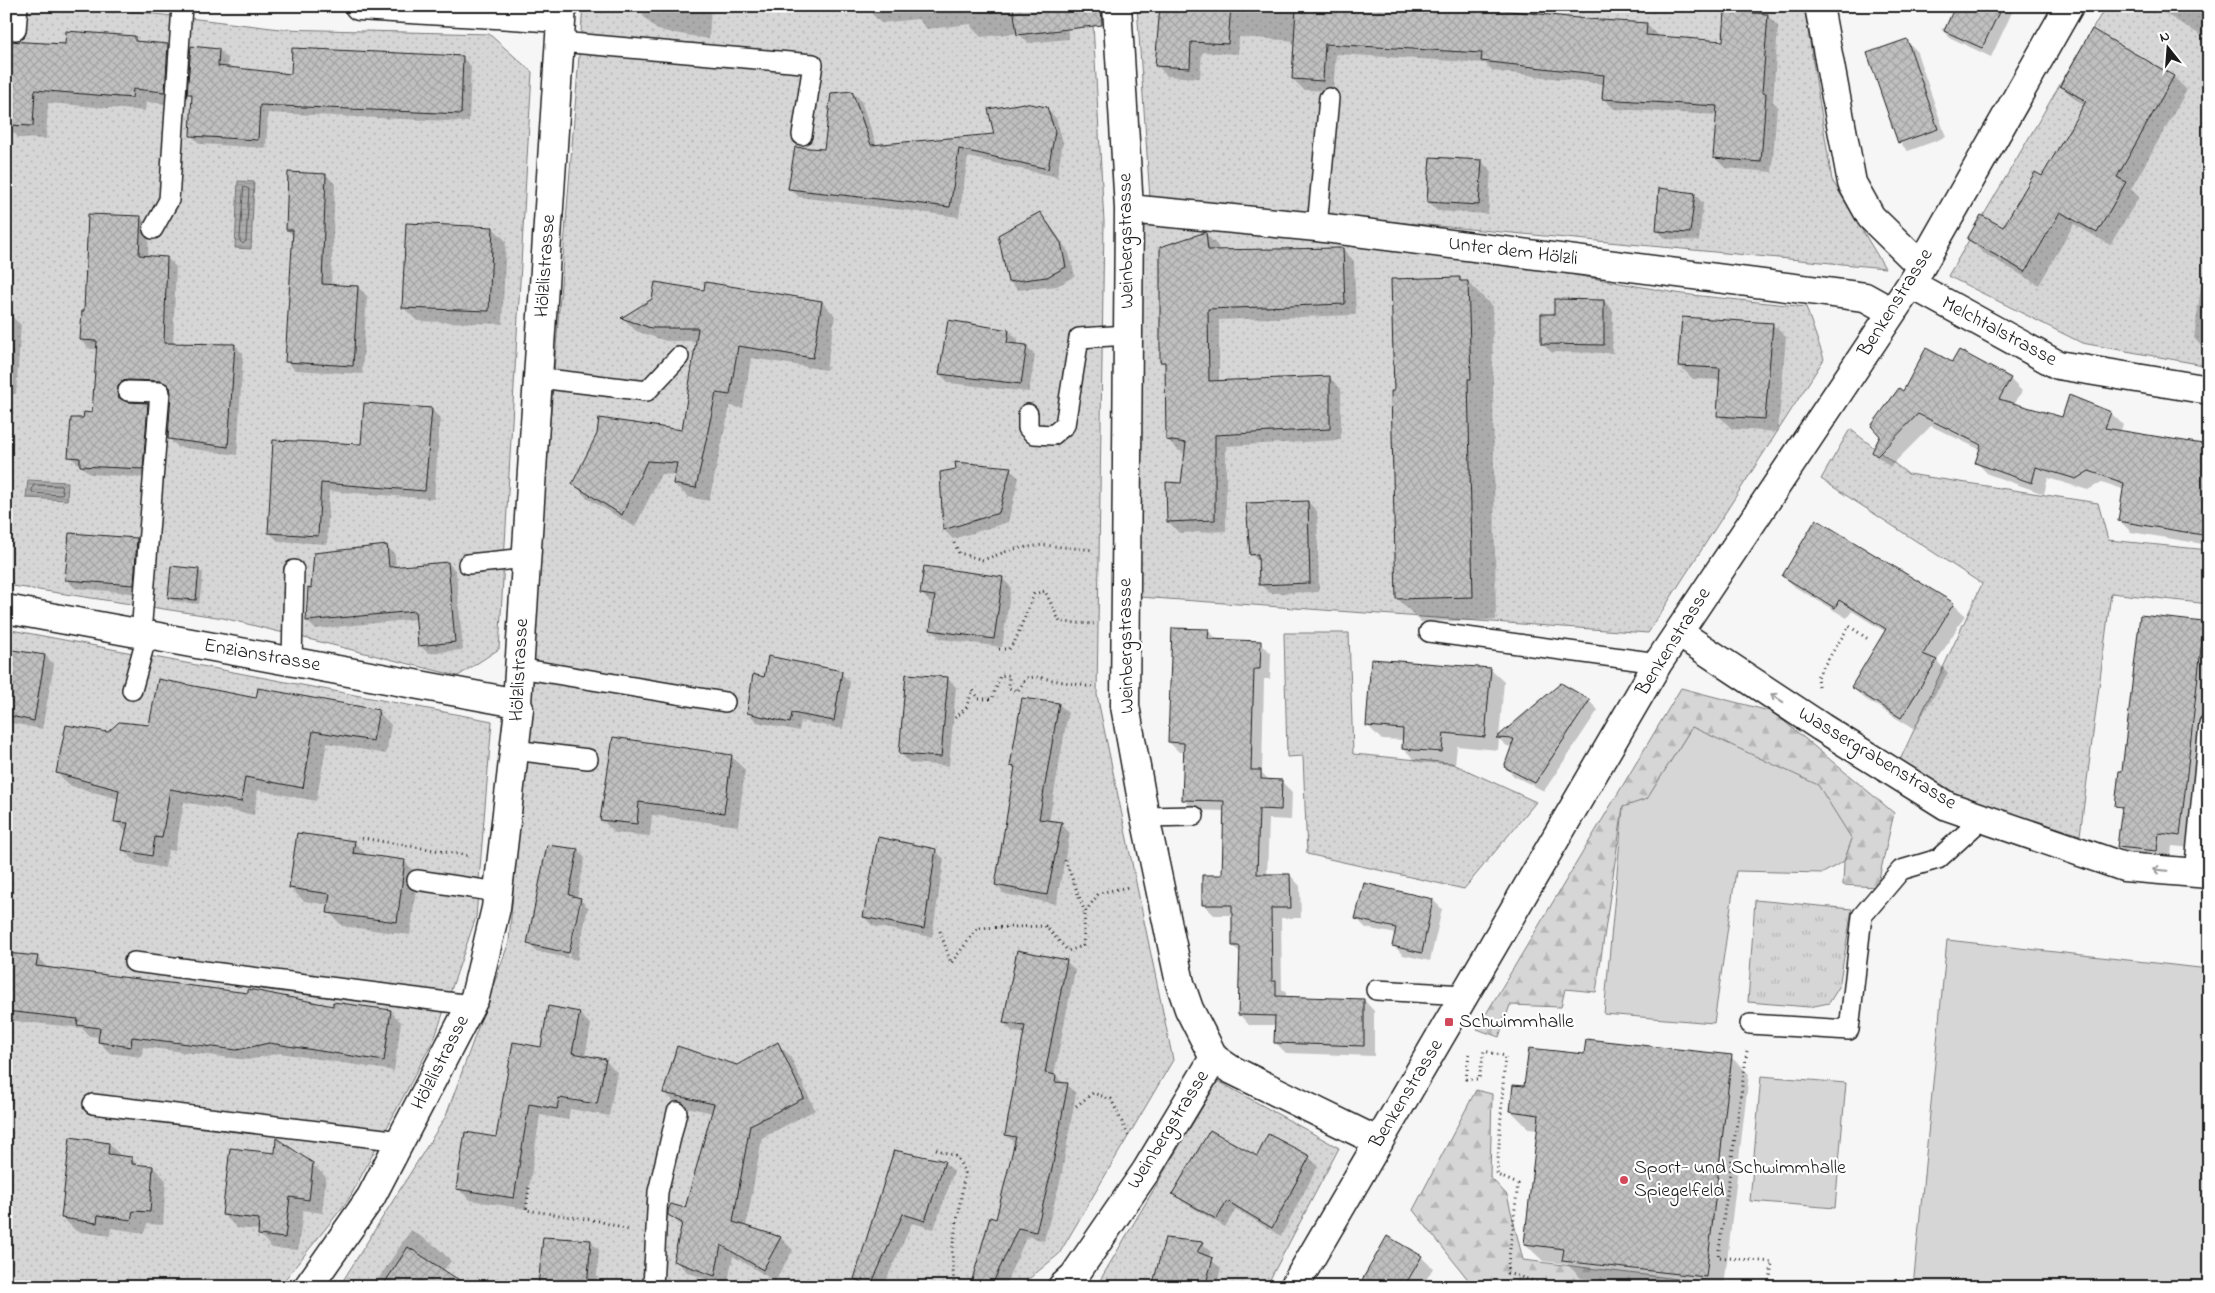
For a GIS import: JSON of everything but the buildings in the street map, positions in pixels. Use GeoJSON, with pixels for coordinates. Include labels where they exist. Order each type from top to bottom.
{"type":"FeatureCollection","features":[{"type":"Feature","properties":{"kind":"street"},"geometry":{"type":"LineString","coordinates":[[359,6],[561,22]]}},
{"type":"Feature","properties":{"kind":"street","name":"Weinbergstrasse"},"geometry":{"type":"LineString","coordinates":[[1062,1287],[1074,1276],[1146,1171],[1214,1058],[1189,1009],[1180,983],[1145,817],[1125,706],[1129,209],[1117,6]]}},
{"type":"Feature","properties":{"kind":"street","name":"Melchtalstrasse"},"geometry":{"type":"LineString","coordinates":[[1819,6],[1852,183],[1871,217],[1916,275],[2058,366],[2209,390]]}},
{"type":"Feature","properties":{"kind":"street","name":"Benkenstrasse"},"geometry":{"type":"LineString","coordinates":[[1294,1287],[1658,664],[1916,275],[2069,6]]}},
{"type":"Feature","properties":{"kind":"street","name":"Hölzlistrasse"},"geometry":{"type":"LineString","coordinates":[[308,1287],[371,1197],[471,1005],[475,997],[494,917],[519,709],[517,703],[561,22]]}},
{"type":"Feature","properties":{"kind":"street","name":"Unter dem Hölzli"},"geometry":{"type":"LineString","coordinates":[[1129,209],[1317,227],[1865,297],[1892,312]]}},
{"type":"Feature","properties":{"kind":"street","name":"Enzianstrasse"},"geometry":{"type":"LineString","coordinates":[[6,609],[517,703]]}},
{"type":"Feature","properties":{"kind":"street","name":"Wassergrabenstrasse"},"geometry":{"type":"LineString","coordinates":[[1679,633],[1821,727],[1947,806],[2124,867],[2201,873]]}},
{"type":"Feature","properties":{"kind":"street"},"geometry":{"type":"LineString","coordinates":[[1214,1058],[1230,1069],[1378,1142]]}},
{"type":"Feature","properties":{"kind":"lane"},"geometry":{"type":"LineString","coordinates":[[16,30],[18,6]]}},
{"type":"Feature","properties":{"kind":"lane"},"geometry":{"type":"LineString","coordinates":[[153,229],[169,200],[182,6]]}},
{"type":"Feature","properties":{"kind":"lane"},"geometry":{"type":"LineString","coordinates":[[561,22],[812,64],[802,135]]}},
{"type":"Feature","properties":{"kind":"lane"},"geometry":{"type":"LineString","coordinates":[[1317,227],[1329,98]]}},
{"type":"Feature","properties":{"kind":"lane"},"geometry":{"type":"LineString","coordinates":[[1028,414],[1028,428],[1034,434],[1053,436],[1065,425],[1079,338],[1128,335]]}},
{"type":"Feature","properties":{"kind":"lane"},"geometry":{"type":"LineString","coordinates":[[538,378],[647,391],[679,357]]}},
{"type":"Feature","properties":{"kind":"lane"},"geometry":{"type":"LineString","coordinates":[[128,391],[160,392],[144,634],[132,690]]}},
{"type":"Feature","properties":{"kind":"lane"},"geometry":{"type":"LineString","coordinates":[[468,564],[526,558]]}},
{"type":"Feature","properties":{"kind":"lane"},"geometry":{"type":"LineString","coordinates":[[292,662],[294,570]]}},
{"type":"Feature","properties":{"kind":"lane"},"geometry":{"type":"LineString","coordinates":[[1429,632],[1658,664]]}},
{"type":"Feature","properties":{"kind":"lane"},"geometry":{"type":"LineString","coordinates":[[520,668],[725,702]]}},
{"type":"Feature","properties":{"kind":"lane"},"geometry":{"type":"LineString","coordinates":[[2201,873],[2209,724]]}},
{"type":"Feature","properties":{"kind":"lane"},"geometry":{"type":"LineString","coordinates":[[514,750],[588,759]]}},
{"type":"Feature","properties":{"kind":"lane"},"geometry":{"type":"LineString","coordinates":[[1145,817],[1194,816]]}},
{"type":"Feature","properties":{"kind":"lane"},"geometry":{"type":"LineString","coordinates":[[1750,1024],[1849,1030],[1862,916],[1902,870],[1938,859],[1983,818]]}},
{"type":"Feature","properties":{"kind":"lane"},"geometry":{"type":"LineString","coordinates":[[417,880],[498,892]]}},
{"type":"Feature","properties":{"kind":"lane"},"geometry":{"type":"LineString","coordinates":[[134,962],[471,1005]]}},
{"type":"Feature","properties":{"kind":"lane"},"geometry":{"type":"LineString","coordinates":[[1376,990],[1465,995]]}},
{"type":"Feature","properties":{"kind":"lane"},"geometry":{"type":"LineString","coordinates":[[93,1104],[401,1141]]}},
{"type":"Feature","properties":{"kind":"lane"},"geometry":{"type":"LineString","coordinates":[[653,1287],[658,1192],[677,1112]]}},
{"type":"Feature","properties":{"kind":"path"},"geometry":{"type":"LineString","coordinates":[[6,505],[6,531]]}},
{"type":"Feature","properties":{"kind":"path"},"geometry":{"type":"LineString","coordinates":[[954,543],[959,553],[983,560],[1013,549],[1042,545],[1126,553]]}},
{"type":"Feature","properties":{"kind":"path"},"geometry":{"type":"LineString","coordinates":[[999,649],[1009,649],[1015,641],[1034,594],[1046,591],[1060,622],[1126,626]]}},
{"type":"Feature","properties":{"kind":"path"},"geometry":{"type":"LineString","coordinates":[[1821,727],[1817,677],[1850,626],[1868,639]]}},
{"type":"Feature","properties":{"kind":"path"},"geometry":{"type":"LineString","coordinates":[[955,718],[966,708],[973,690],[979,699],[992,699],[1000,676],[1009,675],[1009,688],[1018,691],[1026,678],[1036,677],[1125,693]]}},
{"type":"Feature","properties":{"kind":"path"},"geometry":{"type":"LineString","coordinates":[[362,838],[501,861]]}},
{"type":"Feature","properties":{"kind":"path"},"geometry":{"type":"LineString","coordinates":[[940,931],[951,963],[978,928],[1045,926],[1068,951],[1083,946],[1085,912],[1065,860]]}},
{"type":"Feature","properties":{"kind":"path"},"geometry":{"type":"LineString","coordinates":[[1085,912],[1099,893],[1158,881]]}},
{"type":"Feature","properties":{"kind":"path"},"geometry":{"type":"LineString","coordinates":[[1750,1024],[1718,1257],[1772,1262],[1769,1287]]}},
{"type":"Feature","properties":{"kind":"path"},"geometry":{"type":"LineString","coordinates":[[1437,1044],[1469,1051],[1466,1079],[1479,1079],[1484,1051],[1505,1056],[1496,1175],[1518,1184],[1507,1273],[1554,1287]]}},
{"type":"Feature","properties":{"kind":"path"},"geometry":{"type":"LineString","coordinates":[[1076,1106],[1093,1093],[1111,1099],[1146,1171]]}},
{"type":"Feature","properties":{"kind":"path"},"geometry":{"type":"LineString","coordinates":[[936,1150],[958,1157],[965,1173],[952,1250],[954,1287]]}},
{"type":"Feature","properties":{"kind":"path"},"geometry":{"type":"LineString","coordinates":[[529,1188],[526,1210],[599,1221],[656,1239]]}},
{"type":"Feature","properties":{"kind":"green space"},"geometry":{"type":"Polygon","coordinates":[[[6,6],[89,6],[280,29],[489,34],[532,72],[499,649],[458,676],[223,618],[6,585],[6,6]]]}},
{"type":"Feature","properties":{"kind":"green space"},"geometry":{"type":"Polygon","coordinates":[[[583,6],[1092,6],[1104,222],[1097,695],[1173,1060],[1059,1254],[1019,1287],[339,1287],[446,1116],[509,942],[583,6]]]}},
{"type":"Feature","properties":{"kind":"green space"},"geometry":{"type":"Polygon","coordinates":[[[1137,6],[1804,6],[1832,180],[1885,268],[1150,199],[1137,6]]]}},
{"type":"Feature","properties":{"kind":"green space"},"geometry":{"type":"Polygon","coordinates":[[[2106,6],[2209,6],[2209,366],[2082,343],[1948,276],[2106,6]]]}},
{"type":"Feature","properties":{"kind":"green space"},"geometry":{"type":"Polygon","coordinates":[[[1165,217],[1360,237],[1682,294],[1806,307],[1824,359],[1648,633],[1139,597],[1143,227],[1165,217]]]}},
{"type":"Feature","properties":{"kind":"green space"},"geometry":{"type":"Polygon","coordinates":[[[1850,429],[1908,474],[2098,503],[2108,540],[2209,550],[2209,604],[2111,593],[2080,835],[1960,796],[1900,760],[1982,584],[1821,479],[1850,429]]]}},
{"type":"Feature","properties":{"kind":"green space"},"geometry":{"type":"Polygon","coordinates":[[[6,629],[492,721],[476,917],[435,1037],[349,1199],[279,1287],[6,1287],[6,629]]]}},
{"type":"Feature","properties":{"kind":"green space"},"geometry":{"type":"Polygon","coordinates":[[[1284,633],[1349,633],[1353,754],[1451,763],[1536,802],[1464,889],[1307,854],[1303,756],[1287,757],[1284,633]]]}},
{"type":"Feature","properties":{"kind":"green space"},"geometry":{"type":"Polygon","coordinates":[[[1681,688],[1773,712],[1894,813],[1877,887],[1843,885],[1844,861],[1852,838],[1692,727],[1647,800],[1623,807],[1596,992],[1565,989],[1561,1007],[1510,1005],[1499,1037],[1477,1029],[1681,688]]]}},
{"type":"Feature","properties":{"kind":"green space"},"geometry":{"type":"Polygon","coordinates":[[[1692,727],[1818,785],[1852,839],[1844,861],[1823,873],[1736,871],[1714,1023],[1604,1014],[1623,807],[1647,799],[1692,727]]]}},
{"type":"Feature","properties":{"kind":"green space"},"geometry":{"type":"Polygon","coordinates":[[[1755,900],[1852,909],[1839,987],[1829,1003],[1809,1007],[1748,1002],[1755,900]]]}},
{"type":"Feature","properties":{"kind":"green space"},"geometry":{"type":"Polygon","coordinates":[[[1947,940],[2209,969],[2209,1287],[1913,1287],[1947,940]]]}},
{"type":"Feature","properties":{"kind":"green space"},"geometry":{"type":"Polygon","coordinates":[[[1761,1076],[1846,1083],[1835,1208],[1750,1201],[1761,1076]]]}},
{"type":"Feature","properties":{"kind":"green space"},"geometry":{"type":"Polygon","coordinates":[[[1218,1081],[1339,1148],[1266,1287],[1096,1287],[1218,1081]]]}},
{"type":"Feature","properties":{"kind":"green space"},"geometry":{"type":"Polygon","coordinates":[[[1476,1090],[1492,1094],[1490,1177],[1507,1195],[1523,1260],[1742,1287],[1474,1287],[1413,1210],[1476,1090]]]}},
{"type":"Feature","properties":{"kind":"water"},"geometry":{"type":"Polygon","coordinates":[[[238,181],[254,182],[251,249],[235,248],[238,181]]]}},
{"type":"Feature","properties":{"kind":"water"},"geometry":{"type":"Polygon","coordinates":[[[28,480],[68,482],[67,500],[26,498],[28,480]]]}},
{"type":"Feature","properties":{"kind":"place","name":"Schwimmhalle"},"geometry":{"type":"Point","coordinates":[1449,1022]}},
{"type":"Feature","properties":{"kind":"place","name":"Sport- und Schwimmhalle Spiegelfeld"},"geometry":{"type":"Point","coordinates":[1624,1180]}}]}
